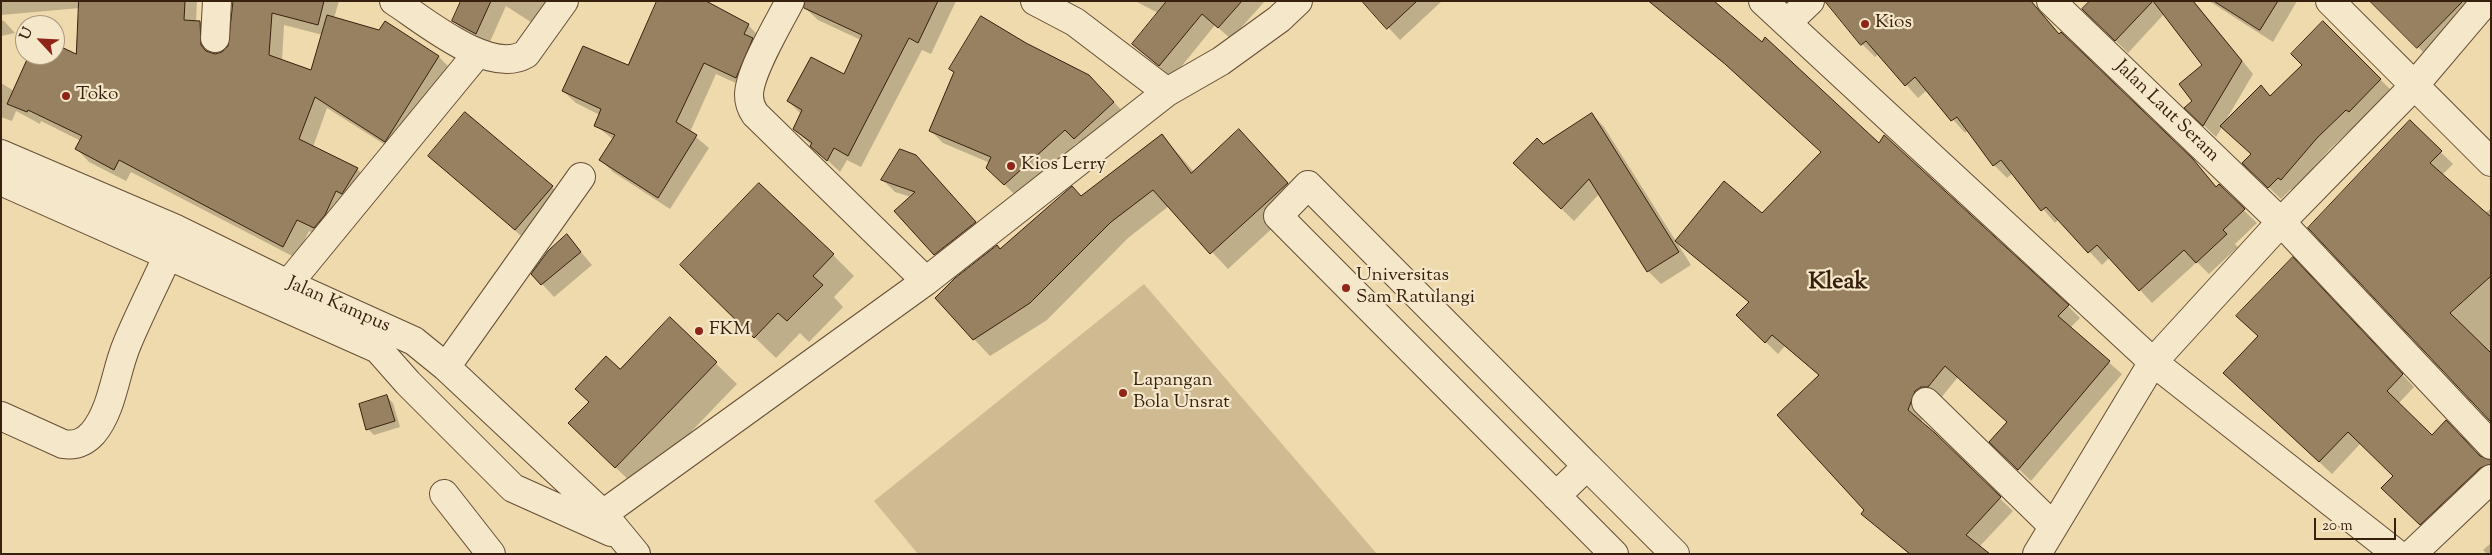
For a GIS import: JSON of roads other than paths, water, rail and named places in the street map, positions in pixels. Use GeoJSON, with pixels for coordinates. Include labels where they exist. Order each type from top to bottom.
{"type":"FeatureCollection","features":[{"type":"Feature","properties":{"kind":"street"},"geometry":{"type":"LineString","coordinates":[[215,38],[217,1]]}},
{"type":"Feature","properties":{"kind":"street"},"geometry":{"type":"LineString","coordinates":[[394,1],[477,54],[506,61],[517,59],[526,54],[564,1]]}},
{"type":"Feature","properties":{"kind":"street"},"geometry":{"type":"LineString","coordinates":[[790,1],[756,70],[749,92],[750,107],[926,281]]}},
{"type":"Feature","properties":{"kind":"street"},"geometry":{"type":"LineString","coordinates":[[1035,1],[1075,22],[1167,92]]}},
{"type":"Feature","properties":{"kind":"street"},"geometry":{"type":"LineString","coordinates":[[603,514],[926,281],[1167,92],[1222,61],[1279,19],[1298,1]]}},
{"type":"Feature","properties":{"kind":"street"},"geometry":{"type":"LineString","coordinates":[[1763,1],[2153,362],[2397,554]]}},
{"type":"Feature","properties":{"kind":"street"},"geometry":{"type":"LineString","coordinates":[[1787,23],[1810,1]]}},
{"type":"Feature","properties":{"kind":"street","name":"Jalan Laut Seram"},"geometry":{"type":"LineString","coordinates":[[2051,1],[2281,222],[2491,445]]}},
{"type":"Feature","properties":{"kind":"street"},"geometry":{"type":"LineString","coordinates":[[2330,1],[2491,162]]}},
{"type":"Feature","properties":{"kind":"street"},"geometry":{"type":"LineString","coordinates":[[2037,554],[2153,362],[2281,222],[2414,87],[2486,1]]}},
{"type":"Feature","properties":{"kind":"street"},"geometry":{"type":"LineString","coordinates":[[288,284],[477,54]]}},
{"type":"Feature","properties":{"kind":"street","name":"Jalan Kampus"},"geometry":{"type":"LineString","coordinates":[[1,154],[174,228],[288,284],[414,341],[446,367],[603,514],[629,545]]}},
{"type":"Feature","properties":{"kind":"street"},"geometry":{"type":"LineString","coordinates":[[446,367],[580,177]]}},
{"type":"Feature","properties":{"kind":"street","name":"Jalan Kampus"},"geometry":{"type":"LineString","coordinates":[[1,181],[167,257],[378,349],[408,383],[513,488],[629,545]]}},
{"type":"Feature","properties":{"kind":"street"},"geometry":{"type":"LineString","coordinates":[[1614,554],[1278,216],[1308,185],[1675,554]]}},
{"type":"Feature","properties":{"kind":"street"},"geometry":{"type":"LineString","coordinates":[[1,416],[63,444],[73,445],[81,443],[92,434],[102,421],[126,345],[167,257]]}},
{"type":"Feature","properties":{"kind":"street"},"geometry":{"type":"LineString","coordinates":[[1415,354],[1446,323]]}},
{"type":"Feature","properties":{"kind":"street"},"geometry":{"type":"LineString","coordinates":[[1926,402],[2053,526]]}},
{"type":"Feature","properties":{"kind":"street"},"geometry":{"type":"LineString","coordinates":[[1556,496],[1587,466]]}},
{"type":"Feature","properties":{"kind":"street"},"geometry":{"type":"LineString","coordinates":[[2412,554],[2491,478]]}},
{"type":"Feature","properties":{"kind":"street"},"geometry":{"type":"LineString","coordinates":[[444,494],[490,554]]}},
{"type":"Feature","properties":{"kind":"place","name":"Kios"},"geometry":{"type":"Point","coordinates":[1865,24]}},
{"type":"Feature","properties":{"kind":"place","name":"Toko"},"geometry":{"type":"Point","coordinates":[66,96]}},
{"type":"Feature","properties":{"kind":"place","name":"Kios Lerry"},"geometry":{"type":"Point","coordinates":[1011,166]}},
{"type":"Feature","properties":{"kind":"place","name":"Universitas Sam Ratulangi"},"geometry":{"type":"Point","coordinates":[1346,288]}},
{"type":"Feature","properties":{"kind":"place","name":"FKM"},"geometry":{"type":"Point","coordinates":[699,331]}},
{"type":"Feature","properties":{"kind":"place","name":"Lapangan Bola Unsrat"},"geometry":{"type":"Point","coordinates":[1123,393]}},
{"type":"Feature","properties":{"kind":"district","name":"Kleak"},"geometry":{"type":"Point","coordinates":[1838,284]}}]}
